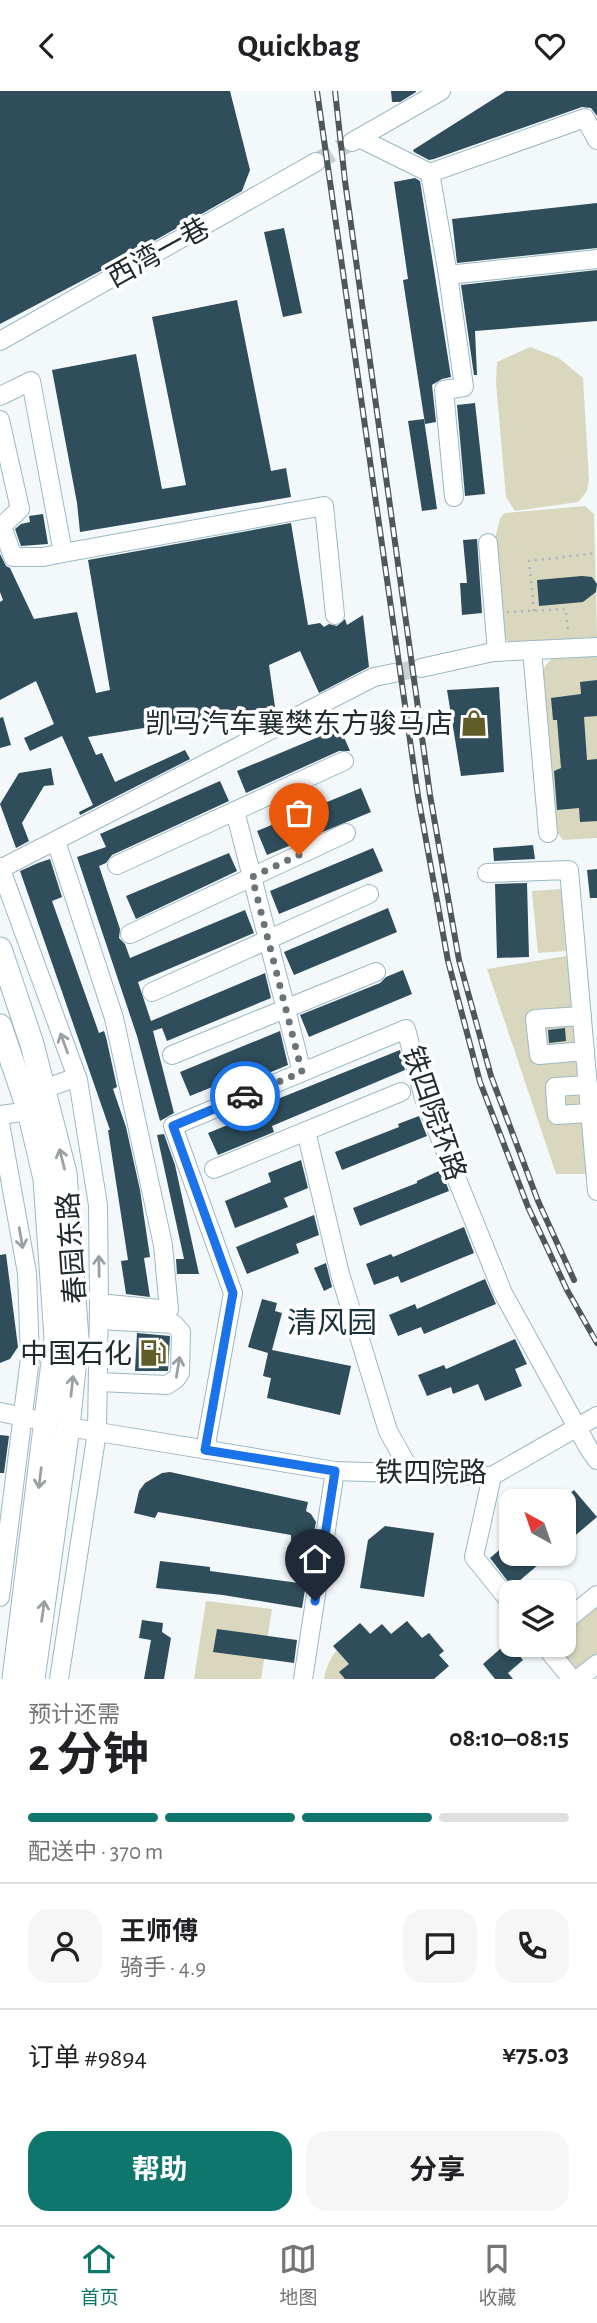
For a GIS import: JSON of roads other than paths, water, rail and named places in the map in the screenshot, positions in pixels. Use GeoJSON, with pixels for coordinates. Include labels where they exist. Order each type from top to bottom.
{"type":"FeatureCollection","features":[{"type":"Feature","properties":{"kind":"main road","name":"春园东路"},"geometry":{"type":"LineString","coordinates":[[0,949],[44,1089],[65,1173],[77,1339],[57,1424],[16,1673]]}},
{"type":"Feature","properties":{"kind":"main road","name":"春园东路"},"geometry":{"type":"LineString","coordinates":[[0,1026],[29,1111],[45,1179],[56,1338],[57,1424]]}},
{"type":"Feature","properties":{"kind":"street"},"geometry":{"type":"LineString","coordinates":[[441,91],[354,141],[430,173],[585,118],[597,139]]}},
{"type":"Feature","properties":{"kind":"street","name":"西湾一巷"},"geometry":{"type":"LineString","coordinates":[[0,341],[316,162]]}},
{"type":"Feature","properties":{"kind":"street"},"geometry":{"type":"LineString","coordinates":[[430,173],[464,387],[444,390],[454,497]]}},
{"type":"Feature","properties":{"kind":"street"},"geometry":{"type":"LineString","coordinates":[[448,275],[597,259]]}},
{"type":"Feature","properties":{"kind":"street"},"geometry":{"type":"LineString","coordinates":[[0,396],[31,381],[63,553]]}},
{"type":"Feature","properties":{"kind":"street"},"geometry":{"type":"LineString","coordinates":[[0,420],[20,509],[2,526],[13,557],[43,557],[324,506],[335,615]]}},
{"type":"Feature","properties":{"kind":"street"},"geometry":{"type":"LineString","coordinates":[[488,543],[497,652]]}},
{"type":"Feature","properties":{"kind":"street"},"geometry":{"type":"LineString","coordinates":[[421,668],[497,652],[597,647]]}},
{"type":"Feature","properties":{"kind":"street"},"geometry":{"type":"LineString","coordinates":[[532,650],[548,833]]}},
{"type":"Feature","properties":{"kind":"street"},"geometry":{"type":"LineString","coordinates":[[59,1679],[97,1432],[98,1205],[77,1077],[0,868],[374,677],[394,673]]}},
{"type":"Feature","properties":{"kind":"street"},"geometry":{"type":"LineString","coordinates":[[117,865],[344,761]]}},
{"type":"Feature","properties":{"kind":"street"},"geometry":{"type":"LineString","coordinates":[[235,811],[302,1072]]}},
{"type":"Feature","properties":{"kind":"street"},"geometry":{"type":"LineString","coordinates":[[130,934],[346,833]]}},
{"type":"Feature","properties":{"kind":"street"},"geometry":{"type":"LineString","coordinates":[[56,841],[114,1018],[163,1245],[169,1310],[99,1312]]}},
{"type":"Feature","properties":{"kind":"street"},"geometry":{"type":"LineString","coordinates":[[487,873],[569,870],[597,1191]]}},
{"type":"Feature","properties":{"kind":"street"},"geometry":{"type":"LineString","coordinates":[[152,992],[369,894]]}},
{"type":"Feature","properties":{"kind":"street"},"geometry":{"type":"LineString","coordinates":[[172,1055],[376,972]]}},
{"type":"Feature","properties":{"kind":"street"},"geometry":{"type":"LineString","coordinates":[[582,1016],[535,1019],[539,1055],[585,1051]]}},
{"type":"Feature","properties":{"kind":"street","name":"铁四院环路"},"geometry":{"type":"LineString","coordinates":[[205,1450],[233,1293],[173,1126],[406,1029],[424,1098],[503,1293],[597,1460]]}},
{"type":"Feature","properties":{"kind":"street"},"geometry":{"type":"LineString","coordinates":[[44,1089],[77,1077]]}},
{"type":"Feature","properties":{"kind":"street"},"geometry":{"type":"LineString","coordinates":[[588,1085],[555,1087],[557,1115],[590,1113]]}},
{"type":"Feature","properties":{"kind":"street"},"geometry":{"type":"LineString","coordinates":[[214,1169],[401,1092]]}},
{"type":"Feature","properties":{"kind":"street"},"geometry":{"type":"LineString","coordinates":[[0,1115],[29,1111]]}},
{"type":"Feature","properties":{"kind":"street"},"geometry":{"type":"LineString","coordinates":[[0,1123],[27,1273],[30,1358],[0,1597]]}},
{"type":"Feature","properties":{"kind":"street"},"geometry":{"type":"LineString","coordinates":[[306,1131],[340,1274],[388,1431],[412,1473]]}},
{"type":"Feature","properties":{"kind":"street"},"geometry":{"type":"LineString","coordinates":[[98,1382],[167,1385],[180,1373],[181,1332],[174,1324],[99,1312]]}},
{"type":"Feature","properties":{"kind":"street","name":"铁四院路"},"geometry":{"type":"LineString","coordinates":[[0,1412],[97,1432],[335,1471],[492,1476],[597,1416]]}},
{"type":"Feature","properties":{"kind":"street"},"geometry":{"type":"LineString","coordinates":[[303,1679],[335,1471]]}},
{"type":"Feature","properties":{"kind":"street"},"geometry":{"type":"LineString","coordinates":[[492,1476],[474,1557],[499,1588]]}},
{"type":"Feature","properties":{"kind":"street"},"geometry":{"type":"LineString","coordinates":[[576,1612],[597,1595]]}},
{"type":"Feature","properties":{"kind":"street"},"geometry":{"type":"LineString","coordinates":[[554,1657],[572,1679]]}},
{"type":"Feature","properties":{"kind":"street"},"geometry":{"type":"LineString","coordinates":[[578,1679],[597,1664]]}},
{"type":"Feature","properties":{"kind":"tunnel"},"geometry":{"type":"LineString","coordinates":[[316,162],[349,143]]}},
{"type":"Feature","properties":{"kind":"tunnel"},"geometry":{"type":"LineString","coordinates":[[394,673],[421,668]]}},
{"type":"Feature","properties":{"kind":"railway"},"geometry":{"type":"LineString","coordinates":[[317,91],[418,796],[448,961],[480,1082],[528,1207],[567,1290],[597,1343]]}},
{"type":"Feature","properties":{"kind":"railway"},"geometry":{"type":"LineString","coordinates":[[335,91],[345,181],[430,795],[459,960],[491,1076],[538,1201],[574,1280]]}},
{"type":"Feature","properties":{"kind":"place","name":"凯马汽车襄樊东方骏马店"},"geometry":{"type":"Point","coordinates":[474,723]}},
{"type":"Feature","properties":{"kind":"place","name":"中国石化"},"geometry":{"type":"Point","coordinates":[153,1353]}},
{"type":"Feature","properties":{"kind":"district","name":"清风园"},"geometry":{"type":"Point","coordinates":[332,1323]}}]}
